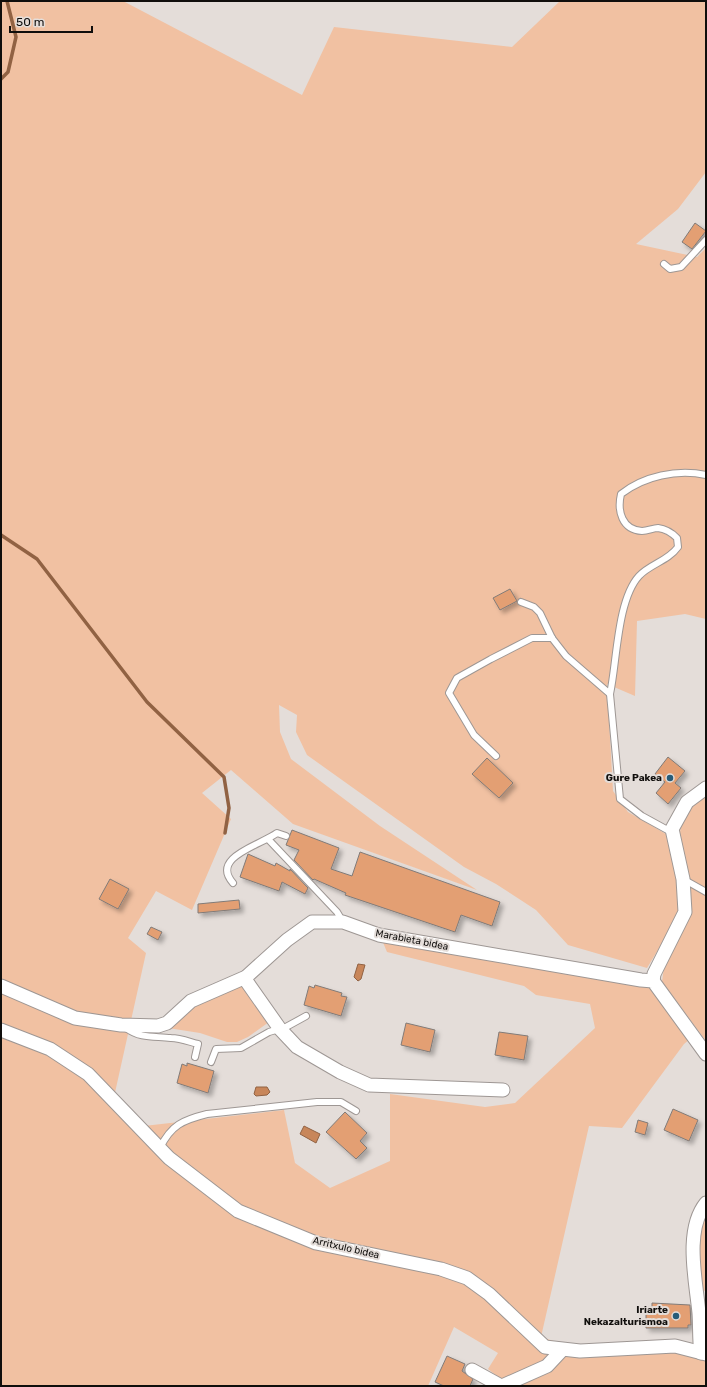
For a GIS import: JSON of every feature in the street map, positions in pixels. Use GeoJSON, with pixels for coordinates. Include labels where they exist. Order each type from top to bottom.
{"type":"FeatureCollection","features":[{"type":"Feature","properties":{"kind":"street"},"geometry":{"type":"LineString","coordinates":[[706,788],[688,802],[672,830],[683,879],[685,912],[654,974],[653,981],[706,1054]]}},
{"type":"Feature","properties":{"kind":"street","name":"Marabieta bidea"},"geometry":{"type":"LineString","coordinates":[[1,986],[75,1018],[122,1025],[158,1026],[167,1023],[191,1001],[246,977],[287,940],[312,922],[343,922],[379,935],[653,981]]}},
{"type":"Feature","properties":{"kind":"street"},"geometry":{"type":"LineString","coordinates":[[246,977],[247,982],[280,1029],[297,1047],[327,1065],[369,1085],[504,1090]]}},
{"type":"Feature","properties":{"kind":"street","name":"Arritxulo bidea"},"geometry":{"type":"LineString","coordinates":[[1,1030],[50,1049],[88,1074],[169,1158],[238,1211],[316,1243],[441,1269],[467,1278],[489,1294],[546,1348],[562,1350],[675,1346],[703,1354]]}},
{"type":"Feature","properties":{"kind":"street"},"geometry":{"type":"LineString","coordinates":[[703,1354],[694,1280],[694,1241],[695,1226],[706,1203]]}},
{"type":"Feature","properties":{"kind":"street"},"geometry":{"type":"LineString","coordinates":[[472,1370],[502,1386],[547,1366],[562,1350]]}},
{"type":"Feature","properties":{"kind":"lane"},"geometry":{"type":"LineString","coordinates":[[664,264],[670,269],[681,267],[706,240]]}},
{"type":"Feature","properties":{"kind":"lane"},"geometry":{"type":"LineString","coordinates":[[673,833],[642,816],[620,799],[610,694],[622,621],[631,589],[639,577],[647,569],[672,554],[678,547],[677,538],[671,532],[658,528],[643,531],[630,528],[622,520],[618,505],[621,494],[642,481],[658,476],[697,473],[706,475]]}},
{"type":"Feature","properties":{"kind":"lane"},"geometry":{"type":"LineString","coordinates":[[521,602],[534,607],[540,613],[552,638],[566,656],[610,694]]}},
{"type":"Feature","properties":{"kind":"lane"},"geometry":{"type":"LineString","coordinates":[[496,756],[474,735],[449,693],[457,678],[491,659],[532,638],[552,638]]}},
{"type":"Feature","properties":{"kind":"lane"},"geometry":{"type":"LineString","coordinates":[[233,884],[226,872],[227,865],[232,859],[258,842],[268,839],[277,833],[286,836]]}},
{"type":"Feature","properties":{"kind":"lane"},"geometry":{"type":"LineString","coordinates":[[268,839],[337,912],[343,922]]}},
{"type":"Feature","properties":{"kind":"lane"},"geometry":{"type":"LineString","coordinates":[[683,879],[706,892]]}},
{"type":"Feature","properties":{"kind":"lane"},"geometry":{"type":"LineString","coordinates":[[211,1062],[216,1049],[241,1048],[269,1032],[280,1029],[306,1016]]}},
{"type":"Feature","properties":{"kind":"lane"},"geometry":{"type":"LineString","coordinates":[[122,1025],[139,1036],[171,1038],[198,1044],[195,1057]]}},
{"type":"Feature","properties":{"kind":"lane"},"geometry":{"type":"LineString","coordinates":[[160,1148],[167,1134],[176,1126],[190,1118],[207,1114],[317,1102],[341,1102],[356,1111]]}},
{"type":"Feature","properties":{"kind":"shaded area"},"geometry":{"type":"Polygon","coordinates":[[[1,1],[123,1],[302,95],[334,27],[512,47],[560,1],[706,1],[706,172],[678,209],[636,244],[697,257],[706,248],[706,619],[685,614],[637,621],[635,696],[607,684],[613,791],[628,812],[666,834],[678,880],[679,915],[647,968],[568,945],[536,910],[496,884],[464,867],[307,755],[296,732],[297,715],[279,705],[280,732],[291,759],[380,826],[477,890],[293,824],[231,770],[202,793],[231,819],[192,910],[156,891],[128,938],[146,953],[112,1106],[135,1127],[284,1110],[295,1163],[330,1188],[390,1161],[390,1094],[485,1107],[515,1103],[595,1028],[590,1004],[536,995],[524,986],[387,952],[382,940],[650,986],[690,1039],[684,1044],[622,1128],[589,1126],[541,1337],[598,1355],[675,1350],[706,1360],[706,1386],[499,1386],[502,1380],[488,1369],[498,1353],[454,1327],[428,1386],[1,1386],[1,1]]]}},
{"type":"Feature","properties":{"kind":"shaded area"},"geometry":{"type":"Polygon","coordinates":[[[706,794],[706,1041],[662,982],[664,967],[691,914],[689,876],[679,838],[681,826],[693,803],[706,794]]]}},
{"type":"Feature","properties":{"kind":"shaded area"},"geometry":{"type":"Polygon","coordinates":[[[358,964],[365,965],[361,979],[358,981],[354,977],[358,964]]]}},
{"type":"Feature","properties":{"kind":"shaded area"},"geometry":{"type":"Polygon","coordinates":[[[243,984],[269,1022],[248,1037],[237,1042],[227,1042],[200,1033],[168,1028],[196,1003],[243,984]]]}},
{"type":"Feature","properties":{"kind":"shaded area"},"geometry":{"type":"Polygon","coordinates":[[[256,1087],[267,1087],[270,1092],[267,1095],[256,1096],[254,1094],[256,1087]]]}},
{"type":"Feature","properties":{"kind":"shaded area"},"geometry":{"type":"Polygon","coordinates":[[[304,1126],[320,1134],[316,1143],[300,1134],[304,1126]]]}},
{"type":"Feature","properties":{"kind":"shaded area"},"geometry":{"type":"Polygon","coordinates":[[[706,1207],[706,1289],[700,1296],[698,1232],[706,1207]]]}},
{"type":"Feature","properties":{"kind":"building"},"geometry":{"type":"Polygon","coordinates":[[[695,223],[706,231],[692,249],[682,242],[695,223]]]}},
{"type":"Feature","properties":{"kind":"building"},"geometry":{"type":"Polygon","coordinates":[[[510,589],[517,601],[500,610],[493,598],[510,589]]]}},
{"type":"Feature","properties":{"kind":"building","name":"Gure Pakea"},"geometry":{"type":"Polygon","coordinates":[[[668,757],[685,771],[675,783],[681,788],[668,804],[656,793],[665,782],[655,774],[668,757]]]}},
{"type":"Feature","properties":{"kind":"building"},"geometry":{"type":"Polygon","coordinates":[[[487,758],[513,783],[499,798],[472,774],[487,758]]]}},
{"type":"Feature","properties":{"kind":"building"},"geometry":{"type":"Polygon","coordinates":[[[292,830],[339,848],[331,869],[352,876],[360,852],[500,902],[492,926],[461,915],[455,932],[345,895],[346,893],[314,879],[313,880],[294,860],[299,850],[286,845],[292,830]]]}},
{"type":"Feature","properties":{"kind":"building"},"geometry":{"type":"Polygon","coordinates":[[[248,854],[275,866],[276,863],[290,871],[290,869],[308,888],[305,894],[282,882],[279,891],[240,877],[248,854]]]}},
{"type":"Feature","properties":{"kind":"building"},"geometry":{"type":"Polygon","coordinates":[[[110,879],[129,889],[118,909],[99,899],[110,879]]]}},
{"type":"Feature","properties":{"kind":"building"},"geometry":{"type":"Polygon","coordinates":[[[239,900],[240,909],[198,913],[198,904],[239,900]]]}},
{"type":"Feature","properties":{"kind":"building"},"geometry":{"type":"Polygon","coordinates":[[[151,927],[162,932],[158,940],[147,934],[151,927]]]}},
{"type":"Feature","properties":{"kind":"building"},"geometry":{"type":"Polygon","coordinates":[[[315,985],[342,993],[341,996],[347,997],[341,1016],[304,1005],[309,986],[314,988],[315,985]]]}},
{"type":"Feature","properties":{"kind":"building"},"geometry":{"type":"Polygon","coordinates":[[[406,1023],[435,1030],[430,1052],[401,1045],[406,1023]]]}},
{"type":"Feature","properties":{"kind":"building"},"geometry":{"type":"Polygon","coordinates":[[[499,1032],[528,1036],[524,1060],[495,1055],[499,1032]]]}},
{"type":"Feature","properties":{"kind":"building"},"geometry":{"type":"Polygon","coordinates":[[[187,1063],[214,1071],[208,1093],[177,1083],[182,1064],[187,1066],[187,1063]]]}},
{"type":"Feature","properties":{"kind":"building"},"geometry":{"type":"Polygon","coordinates":[[[673,1109],[698,1120],[689,1141],[664,1130],[673,1109]]]}},
{"type":"Feature","properties":{"kind":"building"},"geometry":{"type":"Polygon","coordinates":[[[345,1112],[367,1133],[360,1141],[367,1148],[356,1159],[326,1132],[345,1112]]]}},
{"type":"Feature","properties":{"kind":"building"},"geometry":{"type":"Polygon","coordinates":[[[638,1120],[648,1123],[645,1135],[635,1132],[638,1120]]]}},
{"type":"Feature","properties":{"kind":"building"},"geometry":{"type":"Polygon","coordinates":[[[652,1303],[690,1305],[691,1325],[688,1325],[688,1328],[646,1328],[646,1307],[652,1307],[652,1303]]]}},
{"type":"Feature","properties":{"kind":"building"},"geometry":{"type":"Polygon","coordinates":[[[447,1356],[465,1364],[462,1371],[473,1379],[470,1386],[444,1386],[435,1382],[447,1356]]]}},
{"type":"Feature","properties":{"kind":"waterway"},"geometry":{"type":"LineString","coordinates":[[1,79],[8,72],[16,37],[7,1]]}},
{"type":"Feature","properties":{"kind":"waterway"},"geometry":{"type":"LineString","coordinates":[[1,535],[37,559],[147,702],[224,777],[229,808],[225,833]]}},
{"type":"Feature","properties":{"kind":"place","name":"Gure Pakea"},"geometry":{"type":"Point","coordinates":[670,778]}},
{"type":"Feature","properties":{"kind":"place","name":"Iriarte Nekazalturismoa"},"geometry":{"type":"Point","coordinates":[676,1316]}}]}
